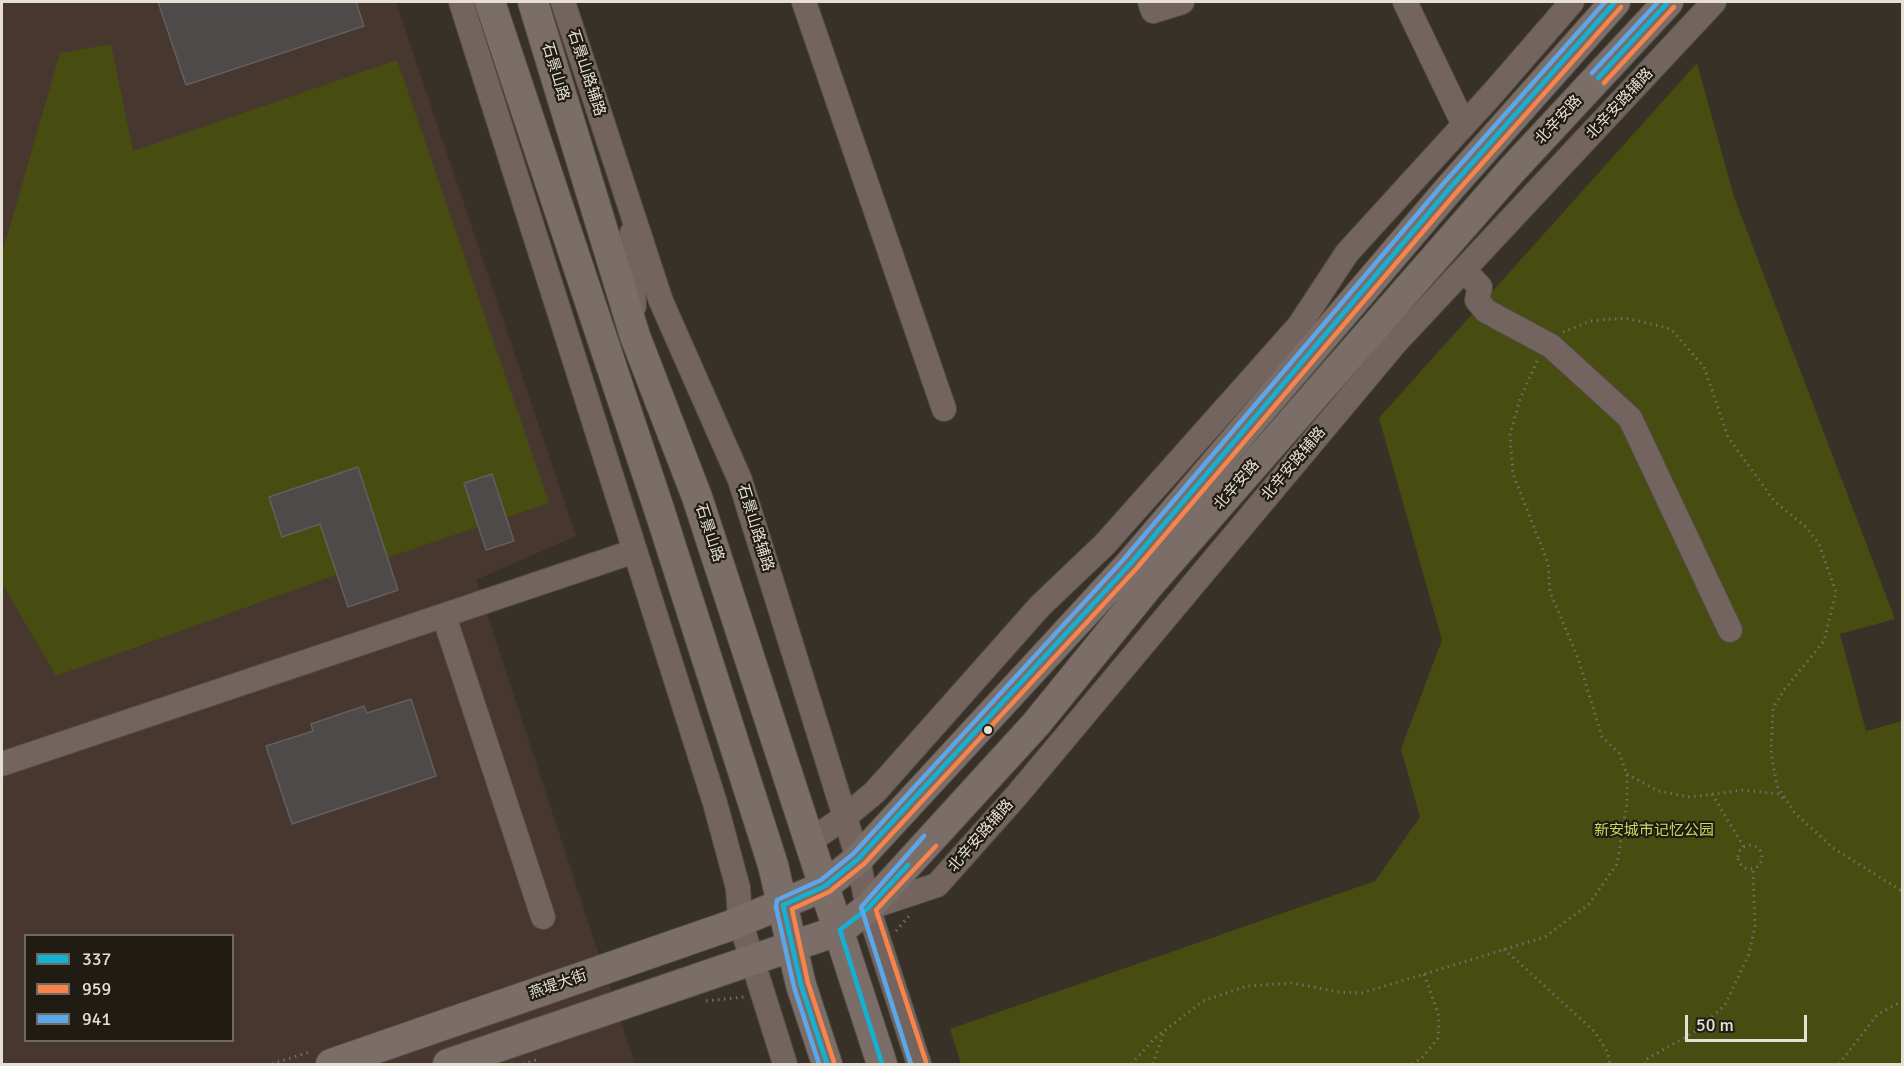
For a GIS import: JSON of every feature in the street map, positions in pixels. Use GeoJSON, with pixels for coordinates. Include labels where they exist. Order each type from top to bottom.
{"type":"FeatureCollection","features":[{"type":"Feature","properties":{"kind":"main road","name":"石景山路"},"geometry":{"type":"LineString","coordinates":[[533,2],[635,336],[697,497],[840,930],[882,1065]]}},
{"type":"Feature","properties":{"kind":"main road","name":"北辛安路"},"geometry":{"type":"LineString","coordinates":[[783,904],[825,886],[858,859],[1130,564],[1233,446],[1449,189],[1615,2]]}},
{"type":"Feature","properties":{"kind":"main road","name":"北辛安路"},"geometry":{"type":"LineString","coordinates":[[793,947],[840,930],[868,908],[1036,724],[1149,585],[1511,171],[1668,2]]}},
{"type":"Feature","properties":{"kind":"main road"},"geometry":{"type":"LineString","coordinates":[[472,3],[659,509],[773,865],[801,985],[827,1065]]}},
{"type":"Feature","properties":{"kind":"main road","name":"燕堤大街"},"geometry":{"type":"LineString","coordinates":[[331,1065],[783,904]]}},
{"type":"Feature","properties":{"kind":"main road"},"geometry":{"type":"LineString","coordinates":[[448,1065],[793,947]]}},
{"type":"Feature","properties":{"kind":"street","name":"石景山路辅路"},"geometry":{"type":"LineString","coordinates":[[563,2],[661,301],[740,480],[858,859],[868,908],[919,1065]]}},
{"type":"Feature","properties":{"kind":"street"},"geometry":{"type":"LineString","coordinates":[[804,2],[944,409]]}},
{"type":"Feature","properties":{"kind":"street"},"geometry":{"type":"LineString","coordinates":[[1150,2],[1153,11],[1182,2]]}},
{"type":"Feature","properties":{"kind":"street"},"geometry":{"type":"LineString","coordinates":[[1405,2],[1464,125]]}},
{"type":"Feature","properties":{"kind":"street"},"geometry":{"type":"LineString","coordinates":[[810,841],[845,817],[875,792],[1040,606],[1105,544],[1299,326],[1347,253],[1572,2]]}},
{"type":"Feature","properties":{"kind":"street","name":"北辛安路辅路"},"geometry":{"type":"LineString","coordinates":[[868,908],[937,885],[1017,795],[1397,341],[1465,271],[1714,2]]}},
{"type":"Feature","properties":{"kind":"street"},"geometry":{"type":"LineString","coordinates":[[472,3],[635,551],[715,803],[738,888],[740,921],[784,1065]]}},
{"type":"Feature","properties":{"kind":"street"},"geometry":{"type":"LineString","coordinates":[[633,215],[631,258],[635,336]]}},
{"type":"Feature","properties":{"kind":"street"},"geometry":{"type":"LineString","coordinates":[[1465,271],[1480,287],[1477,300],[1486,311],[1551,346],[1630,418],[1731,630]]}},
{"type":"Feature","properties":{"kind":"street"},"geometry":{"type":"LineString","coordinates":[[1343,364],[1397,341]]}},
{"type":"Feature","properties":{"kind":"street"},"geometry":{"type":"LineString","coordinates":[[1147,495],[1233,446]]}},
{"type":"Feature","properties":{"kind":"street"},"geometry":{"type":"LineString","coordinates":[[2,764],[635,551]]}},
{"type":"Feature","properties":{"kind":"street"},"geometry":{"type":"LineString","coordinates":[[444,616],[543,917]]}},
{"type":"Feature","properties":{"kind":"path"},"geometry":{"type":"LineString","coordinates":[[1131,1065],[1164,1031],[1203,1001],[1247,986],[1293,983],[1339,992],[1362,993],[1545,937],[1589,904],[1617,864],[1627,804],[1627,774],[1619,753],[1602,737],[1578,658],[1550,592],[1548,563],[1512,474],[1510,434],[1520,399],[1538,360],[1563,332],[1592,321],[1626,318],[1671,329],[1704,367],[1728,437],[1775,502],[1806,527],[1819,544],[1836,592],[1832,615],[1824,641],[1784,690],[1773,708],[1771,753],[1777,786],[1789,805]]}},
{"type":"Feature","properties":{"kind":"path"},"geometry":{"type":"LineString","coordinates":[[1627,774],[1658,791],[1690,797],[1744,790],[1779,794],[1833,848],[1902,891]]}},
{"type":"Feature","properties":{"kind":"path"},"geometry":{"type":"LineString","coordinates":[[1712,794],[1744,847]]}},
{"type":"Feature","properties":{"kind":"path"},"geometry":{"type":"LineString","coordinates":[[1744,847],[1755,847],[1762,855],[1758,866],[1753,869],[1743,868],[1738,860],[1740,850],[1744,847]]}},
{"type":"Feature","properties":{"kind":"path"},"geometry":{"type":"LineString","coordinates":[[1645,1065],[1646,1060],[1696,1031],[1725,1005],[1749,954],[1755,926],[1753,869]]}},
{"type":"Feature","properties":{"kind":"path"},"geometry":{"type":"LineString","coordinates":[[1504,949],[1594,1031],[1608,1053],[1610,1065]]}},
{"type":"Feature","properties":{"kind":"path"},"geometry":{"type":"LineString","coordinates":[[1412,1065],[1422,1058],[1438,1038],[1439,1016],[1424,974]]}},
{"type":"Feature","properties":{"kind":"path"},"geometry":{"type":"LineString","coordinates":[[1839,1065],[1877,1015],[1902,1000]]}},
{"type":"Feature","properties":{"kind":"path"},"geometry":{"type":"LineString","coordinates":[[1153,1065],[1164,1031]]}},
{"type":"Feature","properties":{"kind":"shaded area"},"geometry":{"type":"Polygon","coordinates":[[[2,2],[396,2],[576,536],[476,580],[635,1064],[2,1064],[2,2]]]}},
{"type":"Feature","properties":{"kind":"green space"},"geometry":{"type":"Polygon","coordinates":[[[111,44],[133,151],[397,60],[549,503],[330,577],[56,676],[2,583],[2,254],[60,53],[111,44]]]}},
{"type":"Feature","properties":{"kind":"green space","name":"新安城市记忆公园"},"geometry":{"type":"Polygon","coordinates":[[[1697,63],[1734,197],[1895,619],[1840,634],[1866,731],[1902,721],[1902,1064],[961,1064],[950,1029],[1375,881],[1420,817],[1401,749],[1442,640],[1379,418],[1697,63]]]}},
{"type":"Feature","properties":{"kind":"building"},"geometry":{"type":"Polygon","coordinates":[[[158,2],[356,2],[364,26],[186,85],[158,2]]]}},
{"type":"Feature","properties":{"kind":"building"},"geometry":{"type":"Polygon","coordinates":[[[358,467],[398,590],[348,607],[320,524],[282,537],[269,497],[358,467]]]}},
{"type":"Feature","properties":{"kind":"building"},"geometry":{"type":"Polygon","coordinates":[[[492,474],[514,541],[486,550],[464,483],[492,474]]]}},
{"type":"Feature","properties":{"kind":"building"},"geometry":{"type":"Polygon","coordinates":[[[411,699],[436,776],[292,824],[266,746],[313,731],[311,724],[364,706],[367,713],[411,699]]]}},
{"type":"Feature","properties":{"kind":"transit line","name":"941"},"geometry":{"type":"LineString","coordinates":[[819,1064],[794,987],[776,907],[777,900],[821,880],[853,854],[1124,559],[1443,184],[1605,2]]}},
{"type":"Feature","properties":{"kind":"transit line","name":"337"},"geometry":{"type":"LineString","coordinates":[[827,1064],[801,985],[783,905],[825,886],[858,859],[1130,564],[1449,189],[1615,2]]}},
{"type":"Feature","properties":{"kind":"transit line","name":"941"},"geometry":{"type":"LineString","coordinates":[[1592,73],[1658,2]]}},
{"type":"Feature","properties":{"kind":"transit line","name":"337"},"geometry":{"type":"LineString","coordinates":[[1598,78],[1668,2]]}},
{"type":"Feature","properties":{"kind":"transit line","name":"959"},"geometry":{"type":"LineString","coordinates":[[834,1062],[808,983],[792,909],[829,892],[864,864],[1136,569],[1455,194],[1621,7]]}},
{"type":"Feature","properties":{"kind":"transit line","name":"959"},"geometry":{"type":"LineString","coordinates":[[1604,83],[1674,7]]}},
{"type":"Feature","properties":{"kind":"transit line","name":"941"},"geometry":{"type":"LineString","coordinates":[[911,1064],[861,907],[924,836]]}},
{"type":"Feature","properties":{"kind":"transit line","name":"959"},"geometry":{"type":"LineString","coordinates":[[926,1062],[876,910],[936,846]]}},
{"type":"Feature","properties":{"kind":"transit line","name":"337"},"geometry":{"type":"LineString","coordinates":[[882,1064],[840,930],[868,908],[908,865]]}}]}
